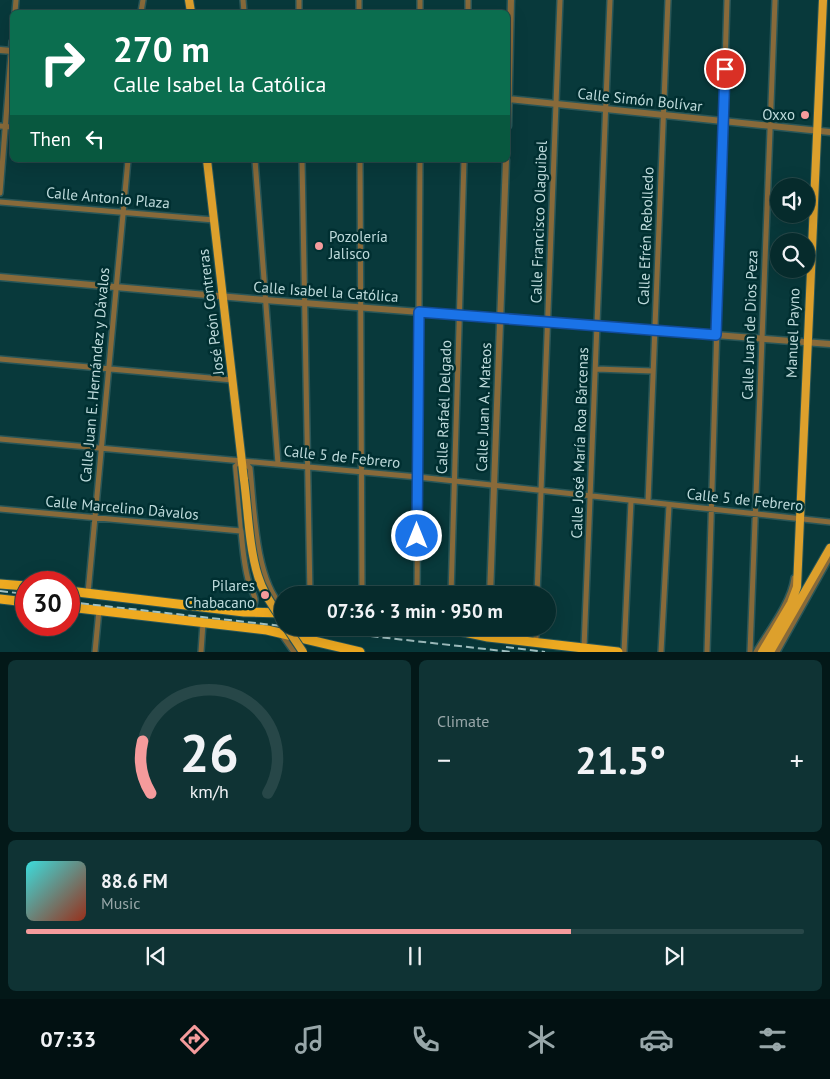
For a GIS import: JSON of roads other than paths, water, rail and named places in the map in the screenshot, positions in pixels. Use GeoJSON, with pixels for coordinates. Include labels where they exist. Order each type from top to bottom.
{"type":"FeatureCollection","features":[{"type":"Feature","properties":{"kind":"highway"},"geometry":{"type":"LineString","coordinates":[[0,584],[15,585]]}},
{"type":"Feature","properties":{"kind":"highway"},"geometry":{"type":"LineString","coordinates":[[80,592],[244,612],[274,613]]}},
{"type":"Feature","properties":{"kind":"highway"},"geometry":{"type":"LineString","coordinates":[[0,599],[15,601]]}},
{"type":"Feature","properties":{"kind":"highway"},"geometry":{"type":"LineString","coordinates":[[80,608],[274,629]]}},
{"type":"Feature","properties":{"kind":"highway"},"geometry":{"type":"LineString","coordinates":[[304,636],[360,652]]}},
{"type":"Feature","properties":{"kind":"highway"},"geometry":{"type":"LineString","coordinates":[[507,636],[536,642],[618,652]]}},
{"type":"Feature","properties":{"kind":"main road","name":"Manuel Payno"},"geometry":{"type":"LineString","coordinates":[[762,652],[795,595],[798,578],[798,543],[823,0]]}},
{"type":"Feature","properties":{"kind":"main road","name":"José Peón Contreras"},"geometry":{"type":"LineString","coordinates":[[207,162],[254,560],[258,576],[274,608]]}},
{"type":"Feature","properties":{"kind":"main road"},"geometry":{"type":"LineString","coordinates":[[770,652],[830,548]]}},
{"type":"Feature","properties":{"kind":"main road"},"geometry":{"type":"LineString","coordinates":[[289,636],[303,652]]}},
{"type":"Feature","properties":{"kind":"street"},"geometry":{"type":"LineString","coordinates":[[510,33],[511,0]]}},
{"type":"Feature","properties":{"kind":"street","name":"Calle Francisco Olaguibel"},"geometry":{"type":"LineString","coordinates":[[537,586],[560,0]]}},
{"type":"Feature","properties":{"kind":"street","name":"Calle José María Roa Bárcenas"},"geometry":{"type":"LineString","coordinates":[[584,648],[610,0]]}},
{"type":"Feature","properties":{"kind":"street","name":"Calle Efrén Rebolledo"},"geometry":{"type":"LineString","coordinates":[[648,502],[668,0]]}},
{"type":"Feature","properties":{"kind":"street"},"geometry":{"type":"LineString","coordinates":[[707,652],[727,0]]}},
{"type":"Feature","properties":{"kind":"street","name":"Calle Juan de Dios Peza"},"geometry":{"type":"LineString","coordinates":[[750,652],[775,0]]}},
{"type":"Feature","properties":{"kind":"street"},"geometry":{"type":"LineString","coordinates":[[0,192],[3,126],[10,68]]}},
{"type":"Feature","properties":{"kind":"street","name":"Calle Simón Bolívar"},"geometry":{"type":"LineString","coordinates":[[510,99],[830,132]]}},
{"type":"Feature","properties":{"kind":"street","name":"Calle Juan E. Hernández y Dávalos"},"geometry":{"type":"LineString","coordinates":[[88,593],[128,162]]}},
{"type":"Feature","properties":{"kind":"street"},"geometry":{"type":"LineString","coordinates":[[255,162],[278,464]]}},
{"type":"Feature","properties":{"kind":"street"},"geometry":{"type":"LineString","coordinates":[[302,162],[310,586]]}},
{"type":"Feature","properties":{"kind":"street"},"geometry":{"type":"LineString","coordinates":[[360,162],[362,586]]}},
{"type":"Feature","properties":{"kind":"street"},"geometry":{"type":"LineString","coordinates":[[417,586],[420,162]]}},
{"type":"Feature","properties":{"kind":"street","name":"Calle Rafaél Delgado"},"geometry":{"type":"LineString","coordinates":[[451,586],[464,162]]}},
{"type":"Feature","properties":{"kind":"street","name":"Calle Juan A. Mateos"},"geometry":{"type":"LineString","coordinates":[[490,586],[506,162]]}},
{"type":"Feature","properties":{"kind":"street","name":"Calle Antonio Plaza"},"geometry":{"type":"LineString","coordinates":[[0,202],[214,220]]}},
{"type":"Feature","properties":{"kind":"street","name":"Calle Isabel la Católica"},"geometry":{"type":"LineString","coordinates":[[0,277],[223,297],[830,344]]}},
{"type":"Feature","properties":{"kind":"street"},"geometry":{"type":"LineString","coordinates":[[0,359],[232,380]]}},
{"type":"Feature","properties":{"kind":"street"},"geometry":{"type":"LineString","coordinates":[[596,369],[653,371]]}},
{"type":"Feature","properties":{"kind":"street","name":"Calle 5 de Febrero"},"geometry":{"type":"LineString","coordinates":[[0,439],[418,477],[830,522]]}},
{"type":"Feature","properties":{"kind":"street"},"geometry":{"type":"LineString","coordinates":[[242,460],[235,466],[241,531],[250,586],[256,599],[253,608],[244,612]]}},
{"type":"Feature","properties":{"kind":"street","name":"José Peón Contreras"},"geometry":{"type":"LineString","coordinates":[[242,460],[250,468],[258,539],[266,578],[274,594]]}},
{"type":"Feature","properties":{"kind":"street"},"geometry":{"type":"LineString","coordinates":[[624,652],[631,501]]}},
{"type":"Feature","properties":{"kind":"street"},"geometry":{"type":"LineString","coordinates":[[661,652],[668,504]]}},
{"type":"Feature","properties":{"kind":"street","name":"Calle Marcelino Dávalos"},"geometry":{"type":"LineString","coordinates":[[0,509],[241,531]]}},
{"type":"Feature","properties":{"kind":"street"},"geometry":{"type":"LineString","coordinates":[[756,652],[791,592],[794,579],[794,556],[798,543]]}},
{"type":"Feature","properties":{"kind":"street"},"geometry":{"type":"LineString","coordinates":[[777,652],[830,557]]}},
{"type":"Feature","properties":{"kind":"street"},"geometry":{"type":"LineString","coordinates":[[95,652],[99,610]]}},
{"type":"Feature","properties":{"kind":"street"},"geometry":{"type":"LineString","coordinates":[[201,652],[204,623]]}},
{"type":"Feature","properties":{"kind":"street"},"geometry":{"type":"LineString","coordinates":[[287,636],[294,652]]}},
{"type":"Feature","properties":{"kind":"street"},"geometry":{"type":"LineString","coordinates":[[536,636],[536,642]]}},
{"type":"Feature","properties":{"kind":"street"},"geometry":{"type":"LineString","coordinates":[[325,652],[326,649],[337,646]]}},
{"type":"Feature","properties":{"kind":"railway"},"geometry":{"type":"LineString","coordinates":[[0,591],[15,593]]}},
{"type":"Feature","properties":{"kind":"railway"},"geometry":{"type":"LineString","coordinates":[[80,603],[274,625]]}},
{"type":"Feature","properties":{"kind":"railway"},"geometry":{"type":"LineString","coordinates":[[370,636],[512,652]]}},
{"type":"Feature","properties":{"kind":"railway"},"geometry":{"type":"LineString","coordinates":[[506,647],[545,652]]}},
{"type":"Feature","properties":{"kind":"place","name":"Oxxo"},"geometry":{"type":"Point","coordinates":[805,115]}},
{"type":"Feature","properties":{"kind":"place","name":"Pozolería Jalisco"},"geometry":{"type":"Point","coordinates":[319,246]}},
{"type":"Feature","properties":{"kind":"place","name":"Pilares Chabacano"},"geometry":{"type":"Point","coordinates":[265,595]}}]}
